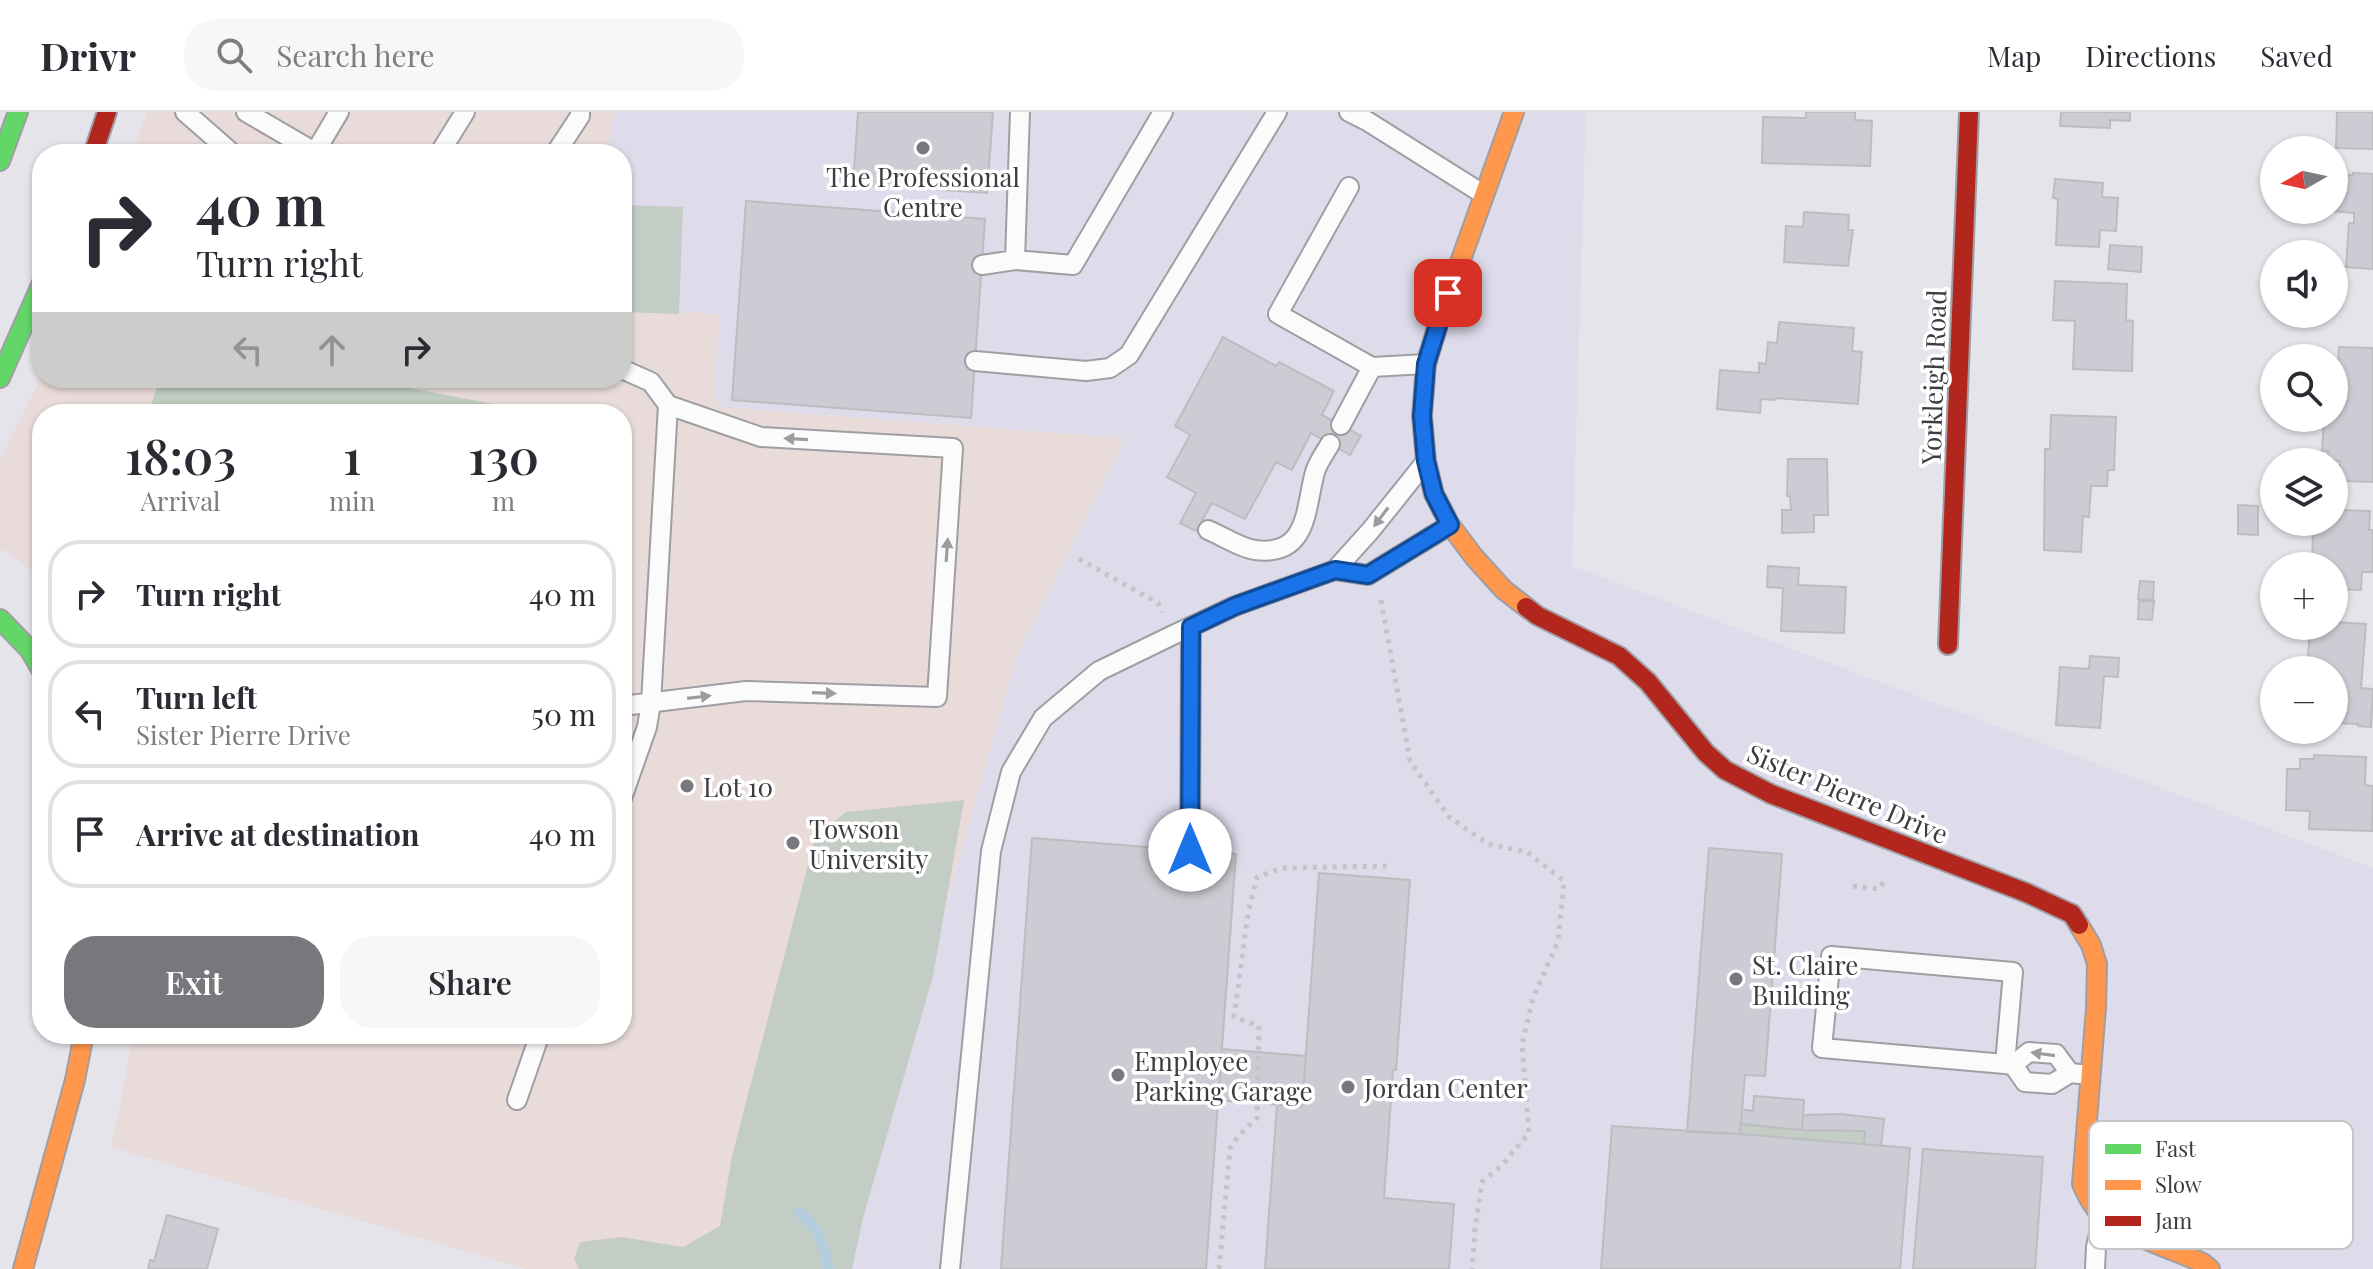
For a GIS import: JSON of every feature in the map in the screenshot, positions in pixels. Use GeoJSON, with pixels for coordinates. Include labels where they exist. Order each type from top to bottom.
{"type":"FeatureCollection","features":[{"type":"Feature","properties":{"kind":"street"},"geometry":{"type":"LineString","coordinates":[[0,161],[18,112]]}},
{"type":"Feature","properties":{"kind":"street"},"geometry":{"type":"LineString","coordinates":[[96,144],[107,112]]}},
{"type":"Feature","properties":{"kind":"street","name":"Sister Pierre Drive"},"geometry":{"type":"LineString","coordinates":[[1514,112],[1426,364],[1422,416],[1426,461],[1434,494],[1450,525],[1504,590],[1538,616],[1619,656],[1648,682],[1706,753],[1725,770],[1771,794],[2027,893],[2072,914],[2091,945],[2097,964],[2082,1184],[2089,1199]]}},
{"type":"Feature","properties":{"kind":"street","name":"Yorkleigh Road"},"geometry":{"type":"LineString","coordinates":[[1948,645],[1969,112]]}},
{"type":"Feature","properties":{"kind":"street"},"geometry":{"type":"LineString","coordinates":[[0,378],[32,306]]}},
{"type":"Feature","properties":{"kind":"street"},"geometry":{"type":"LineString","coordinates":[[0,619],[32,654]]}},
{"type":"Feature","properties":{"kind":"street"},"geometry":{"type":"LineString","coordinates":[[23,1269],[82,1044]]}},
{"type":"Feature","properties":{"kind":"street","name":"Sister Pierre Drive"},"geometry":{"type":"LineString","coordinates":[[2160,1249],[2180,1261],[2203,1263],[2210,1269]]}},
{"type":"Feature","properties":{"kind":"lane"},"geometry":{"type":"LineString","coordinates":[[185,112],[222,144]]}},
{"type":"Feature","properties":{"kind":"lane"},"geometry":{"type":"LineString","coordinates":[[246,112],[300,144]]}},
{"type":"Feature","properties":{"kind":"lane"},"geometry":{"type":"LineString","coordinates":[[320,144],[339,112]]}},
{"type":"Feature","properties":{"kind":"lane"},"geometry":{"type":"LineString","coordinates":[[445,144],[465,112]]}},
{"type":"Feature","properties":{"kind":"lane"},"geometry":{"type":"LineString","coordinates":[[562,144],[580,112]]}},
{"type":"Feature","properties":{"kind":"lane"},"geometry":{"type":"LineString","coordinates":[[1015,260],[1020,112]]}},
{"type":"Feature","properties":{"kind":"lane"},"geometry":{"type":"LineString","coordinates":[[982,265],[1015,260],[1073,265],[1163,112]]}},
{"type":"Feature","properties":{"kind":"lane"},"geometry":{"type":"LineString","coordinates":[[975,361],[1086,371],[1110,368],[1129,355],[1277,112]]}},
{"type":"Feature","properties":{"kind":"lane"},"geometry":{"type":"LineString","coordinates":[[1349,112],[1483,194]]}},
{"type":"Feature","properties":{"kind":"lane"},"geometry":{"type":"LineString","coordinates":[[1349,187],[1278,314],[1372,367],[1426,364]]}},
{"type":"Feature","properties":{"kind":"lane"},"geometry":{"type":"LineString","coordinates":[[1341,425],[1372,367]]}},
{"type":"Feature","properties":{"kind":"lane"},"geometry":{"type":"LineString","coordinates":[[632,373],[651,382],[668,405],[761,437],[953,448],[937,697],[746,691],[632,705]]}},
{"type":"Feature","properties":{"kind":"lane"},"geometry":{"type":"LineString","coordinates":[[632,770],[647,727],[651,703],[668,405]]}},
{"type":"Feature","properties":{"kind":"lane"},"geometry":{"type":"LineString","coordinates":[[1208,530],[1252,550],[1273,550],[1292,543],[1306,520],[1316,470],[1330,444]]}},
{"type":"Feature","properties":{"kind":"lane"},"geometry":{"type":"LineString","coordinates":[[950,1269],[991,851],[1011,772],[1043,718],[1099,671],[1235,606],[1335,570],[1426,461]]}},
{"type":"Feature","properties":{"kind":"lane"},"geometry":{"type":"LineString","coordinates":[[1335,570],[1368,575],[1450,525]]}},
{"type":"Feature","properties":{"kind":"lane"},"geometry":{"type":"LineString","coordinates":[[1190,850],[1191,627]]}},
{"type":"Feature","properties":{"kind":"lane"},"geometry":{"type":"LineString","coordinates":[[2070,1073],[2056,1054],[2029,1052],[2009,1065],[1822,1048],[1831,956],[2013,972],[2009,1065],[2025,1082],[2052,1084],[2070,1073],[2091,1075]]}},
{"type":"Feature","properties":{"kind":"lane"},"geometry":{"type":"LineString","coordinates":[[517,1100],[537,1044]]}},
{"type":"Feature","properties":{"kind":"lane"},"geometry":{"type":"LineString","coordinates":[[2095,1269],[2096,1249]]}},
{"type":"Feature","properties":{"kind":"path"},"geometry":{"type":"LineString","coordinates":[[1079,559],[1158,603],[1171,636]]}},
{"type":"Feature","properties":{"kind":"path"},"geometry":{"type":"LineString","coordinates":[[1381,600],[1410,761],[1449,817],[1488,844],[1527,852],[1564,881],[1558,941],[1533,998],[1522,1044],[1529,1133],[1502,1165],[1482,1182],[1472,1269]]}},
{"type":"Feature","properties":{"kind":"path"},"geometry":{"type":"LineString","coordinates":[[1219,1269],[1230,1148],[1257,1118],[1259,1026],[1234,1017],[1248,913],[1257,877],[1283,868],[1388,866]]}},
{"type":"Feature","properties":{"kind":"path"},"geometry":{"type":"LineString","coordinates":[[1853,886],[1879,889],[1887,876]]}},
{"type":"Feature","properties":{"kind":"shaded area"},"geometry":{"type":"Polygon","coordinates":[[[147,112],[614,112],[609,144],[136,144],[147,112]]]}},
{"type":"Feature","properties":{"kind":"shaded area"},"geometry":{"type":"Polygon","coordinates":[[[614,112],[1586,112],[1572,566],[2373,868],[2373,1269],[843,1269],[1018,652],[1125,438],[723,407],[714,397],[720,314],[632,307],[632,144],[609,144],[614,112]]]}},
{"type":"Feature","properties":{"kind":"shaded area"},"geometry":{"type":"Polygon","coordinates":[[[632,205],[683,207],[679,314],[632,312],[632,205]]]}},
{"type":"Feature","properties":{"kind":"shaded area","name":"Towson University"},"geometry":{"type":"Polygon","coordinates":[[[632,307],[720,314],[714,396],[723,407],[1125,438],[1018,652],[843,1269],[525,1269],[111,1147],[130,1044],[632,1044],[632,404],[32,404],[32,571],[0,549],[0,461],[36,388],[632,388],[632,307]]]}},
{"type":"Feature","properties":{"kind":"shaded area"},"geometry":{"type":"Polygon","coordinates":[[[964,800],[933,976],[863,1218],[852,1269],[579,1269],[574,1259],[580,1242],[622,1237],[683,1247],[720,1226],[732,1156],[815,838],[846,812],[964,800]]]}},
{"type":"Feature","properties":{"kind":"shaded area"},"geometry":{"type":"Polygon","coordinates":[[[1741,1124],[1818,1131],[1865,1131],[1864,1144],[1740,1134],[1741,1124]]]}},
{"type":"Feature","properties":{"kind":"green space"},"geometry":{"type":"Polygon","coordinates":[[[157,388],[410,388],[493,404],[151,404],[157,388]]]}},
{"type":"Feature","properties":{"kind":"building","name":"The Professional Centre"},"geometry":{"type":"Polygon","coordinates":[[[858,112],[993,112],[987,193],[853,184],[858,112]]]}},
{"type":"Feature","properties":{"kind":"building"},"geometry":{"type":"Polygon","coordinates":[[[1806,112],[1855,112],[1855,120],[1872,121],[1870,166],[1762,163],[1763,117],[1806,118],[1806,112]]]}},
{"type":"Feature","properties":{"kind":"building"},"geometry":{"type":"Polygon","coordinates":[[[2061,112],[2130,112],[2130,121],[2110,120],[2110,128],[2060,126],[2061,112]]]}},
{"type":"Feature","properties":{"kind":"building"},"geometry":{"type":"Polygon","coordinates":[[[2337,112],[2373,112],[2373,149],[2348,148],[2348,136],[2336,136],[2337,112]]]}},
{"type":"Feature","properties":{"kind":"building"},"geometry":{"type":"Polygon","coordinates":[[[2373,174],[2373,269],[2348,267],[2349,223],[2354,223],[2354,213],[2348,212],[2348,175],[2373,174]]]}},
{"type":"Feature","properties":{"kind":"building"},"geometry":{"type":"Polygon","coordinates":[[[2055,179],[2103,183],[2102,197],[2118,198],[2116,231],[2100,230],[2099,247],[2056,245],[2058,199],[2053,198],[2055,179]]]}},
{"type":"Feature","properties":{"kind":"building"},"geometry":{"type":"Polygon","coordinates":[[[746,201],[985,219],[971,418],[732,400],[746,201]]]}},
{"type":"Feature","properties":{"kind":"building"},"geometry":{"type":"Polygon","coordinates":[[[1804,212],[1849,215],[1848,230],[1853,230],[1848,266],[1784,262],[1786,226],[1803,227],[1804,212]]]}},
{"type":"Feature","properties":{"kind":"building"},"geometry":{"type":"Polygon","coordinates":[[[2110,245],[2142,247],[2141,272],[2108,269],[2110,245]]]}},
{"type":"Feature","properties":{"kind":"building"},"geometry":{"type":"Polygon","coordinates":[[[2055,281],[2127,284],[2126,320],[2133,321],[2132,371],[2073,369],[2075,321],[2053,320],[2055,281]]]}},
{"type":"Feature","properties":{"kind":"building"},"geometry":{"type":"Polygon","coordinates":[[[1779,322],[1854,328],[1852,351],[1862,352],[1858,404],[1776,398],[1761,399],[1760,413],[1717,409],[1720,370],[1759,373],[1759,363],[1766,364],[1768,342],[1777,343],[1779,322]]]}},
{"type":"Feature","properties":{"kind":"building"},"geometry":{"type":"Polygon","coordinates":[[[1223,337],[1276,366],[1279,362],[1334,391],[1322,415],[1361,436],[1350,455],[1311,433],[1292,470],[1276,462],[1245,519],[1212,503],[1196,531],[1180,523],[1196,493],[1167,477],[1190,435],[1175,426],[1223,337]]]}},
{"type":"Feature","properties":{"kind":"building"},"geometry":{"type":"Polygon","coordinates":[[[2348,347],[2373,348],[2373,482],[2348,481],[2348,448],[2322,448],[2323,432],[2348,432],[2348,347]]]}},
{"type":"Feature","properties":{"kind":"building"},"geometry":{"type":"Polygon","coordinates":[[[2051,415],[2116,417],[2114,470],[2108,470],[2107,486],[2091,486],[2089,517],[2083,516],[2081,552],[2044,550],[2045,449],[2050,449],[2051,415]]]}},
{"type":"Feature","properties":{"kind":"building"},"geometry":{"type":"Polygon","coordinates":[[[1788,459],[1827,459],[1828,515],[1814,515],[1814,532],[1782,533],[1782,510],[1791,510],[1790,496],[1787,496],[1788,459]]]}},
{"type":"Feature","properties":{"kind":"building"},"geometry":{"type":"Polygon","coordinates":[[[2238,505],[2258,506],[2258,535],[2238,534],[2238,505]]]}},
{"type":"Feature","properties":{"kind":"building"},"geometry":{"type":"Polygon","coordinates":[[[2348,510],[2370,511],[2373,572],[2362,572],[2361,590],[2348,590],[2348,552],[2312,552],[2313,536],[2348,536],[2348,510]]]}},
{"type":"Feature","properties":{"kind":"building"},"geometry":{"type":"Polygon","coordinates":[[[1768,566],[1799,568],[1798,585],[1846,587],[1844,633],[1781,631],[1783,588],[1767,587],[1768,566]]]}},
{"type":"Feature","properties":{"kind":"building"},"geometry":{"type":"Polygon","coordinates":[[[2140,581],[2154,582],[2153,600],[2138,599],[2140,581]]]}},
{"type":"Feature","properties":{"kind":"building"},"geometry":{"type":"Polygon","coordinates":[[[2139,601],[2154,601],[2152,620],[2138,619],[2139,601]]]}},
{"type":"Feature","properties":{"kind":"building"},"geometry":{"type":"Polygon","coordinates":[[[2348,623],[2366,624],[2361,688],[2373,689],[2371,727],[2348,724],[2348,656],[2308,656],[2309,640],[2348,640],[2348,623]]]}},
{"type":"Feature","properties":{"kind":"building"},"geometry":{"type":"Polygon","coordinates":[[[2090,656],[2119,658],[2118,677],[2104,676],[2100,728],[2056,725],[2060,667],[2089,669],[2090,656]]]}},
{"type":"Feature","properties":{"kind":"building"},"geometry":{"type":"Polygon","coordinates":[[[2314,755],[2366,757],[2365,785],[2373,786],[2372,831],[2309,829],[2310,811],[2286,810],[2287,769],[2300,769],[2300,759],[2314,759],[2314,755]]]}},
{"type":"Feature","properties":{"kind":"building","name":"Employee Parking Garage"},"geometry":{"type":"Polygon","coordinates":[[[1032,838],[1236,854],[1206,1269],[1001,1269],[1032,838]]]}},
{"type":"Feature","properties":{"kind":"building","name":"St. Claire Building"},"geometry":{"type":"Polygon","coordinates":[[[1709,848],[1782,854],[1765,1076],[1745,1075],[1740,1134],[1687,1132],[1709,848]]]}},
{"type":"Feature","properties":{"kind":"building","name":"Jordan Center"},"geometry":{"type":"Polygon","coordinates":[[[1319,873],[1410,880],[1384,1198],[1454,1204],[1449,1269],[1265,1269],[1277,1105],[1302,1107],[1319,873]]]}},
{"type":"Feature","properties":{"kind":"building"},"geometry":{"type":"Polygon","coordinates":[[[1222,1049],[1306,1056],[1302,1107],[1218,1100],[1222,1049]]]}},
{"type":"Feature","properties":{"kind":"building"},"geometry":{"type":"Polygon","coordinates":[[[1754,1096],[1804,1100],[1802,1130],[1741,1124],[1742,1109],[1753,1111],[1754,1096]]]}},
{"type":"Feature","properties":{"kind":"building"},"geometry":{"type":"Polygon","coordinates":[[[1840,1114],[1884,1119],[1881,1146],[1864,1144],[1865,1131],[1802,1130],[1803,1115],[1840,1114]]]}},
{"type":"Feature","properties":{"kind":"building"},"geometry":{"type":"Polygon","coordinates":[[[1612,1126],[1910,1148],[1900,1269],[1601,1269],[1612,1126]]]}},
{"type":"Feature","properties":{"kind":"building"},"geometry":{"type":"Polygon","coordinates":[[[1923,1149],[2043,1157],[2035,1269],[1913,1269],[1923,1149]]]}},
{"type":"Feature","properties":{"kind":"building"},"geometry":{"type":"Polygon","coordinates":[[[167,1215],[218,1229],[207,1269],[148,1269],[150,1260],[154,1261],[167,1215]]]}},
{"type":"Feature","properties":{"kind":"waterway"},"geometry":{"type":"LineString","coordinates":[[799,1212],[820,1238],[828,1269]]}},
{"type":"Feature","properties":{"kind":"traffic: fast"},"geometry":{"type":"LineString","coordinates":[[0,161],[18,112]]}},
{"type":"Feature","properties":{"kind":"traffic: fast"},"geometry":{"type":"LineString","coordinates":[[0,378],[32,306]]}},
{"type":"Feature","properties":{"kind":"traffic: fast"},"geometry":{"type":"LineString","coordinates":[[0,619],[32,654]]}},
{"type":"Feature","properties":{"kind":"traffic: slow"},"geometry":{"type":"LineString","coordinates":[[1514,112],[1426,364],[1422,416],[1426,461],[1434,494],[1450,525],[1504,590],[1526,607]]}},
{"type":"Feature","properties":{"kind":"traffic: slow"},"geometry":{"type":"LineString","coordinates":[[2079,925],[2091,945],[2097,964],[2082,1184],[2089,1198]]}},
{"type":"Feature","properties":{"kind":"traffic: slow"},"geometry":{"type":"LineString","coordinates":[[23,1269],[82,1044]]}},
{"type":"Feature","properties":{"kind":"traffic: slow"},"geometry":{"type":"LineString","coordinates":[[2169,1249],[2210,1269]]}},
{"type":"Feature","properties":{"kind":"traffic: jam"},"geometry":{"type":"LineString","coordinates":[[96,144],[107,112]]}},
{"type":"Feature","properties":{"kind":"traffic: jam"},"geometry":{"type":"LineString","coordinates":[[1948,645],[1969,112]]}},
{"type":"Feature","properties":{"kind":"traffic: jam"},"geometry":{"type":"LineString","coordinates":[[1526,607],[1619,656],[1648,682],[1706,753],[1725,770],[1771,794],[2027,893],[2072,914],[2079,925]]}},
{"type":"Feature","properties":{"kind":"place","name":"The Professional Centre"},"geometry":{"type":"Point","coordinates":[923,148]}},
{"type":"Feature","properties":{"kind":"place","name":"Lot 10"},"geometry":{"type":"Point","coordinates":[687,786]}},
{"type":"Feature","properties":{"kind":"place","name":"Towson University"},"geometry":{"type":"Point","coordinates":[793,843]}},
{"type":"Feature","properties":{"kind":"place","name":"St. Claire Building"},"geometry":{"type":"Point","coordinates":[1736,979]}},
{"type":"Feature","properties":{"kind":"place","name":"Employee Parking Garage"},"geometry":{"type":"Point","coordinates":[1118,1075]}},
{"type":"Feature","properties":{"kind":"place","name":"Jordan Center"},"geometry":{"type":"Point","coordinates":[1348,1087]}},
{"type":"Feature","properties":{"kind":"route"},"geometry":{"type":"LineString","coordinates":[[1190,850],[1191,627],[1235,606],[1335,570],[1368,575],[1450,525],[1434,494],[1426,461],[1422,416],[1426,364],[1448,293]]}}]}
